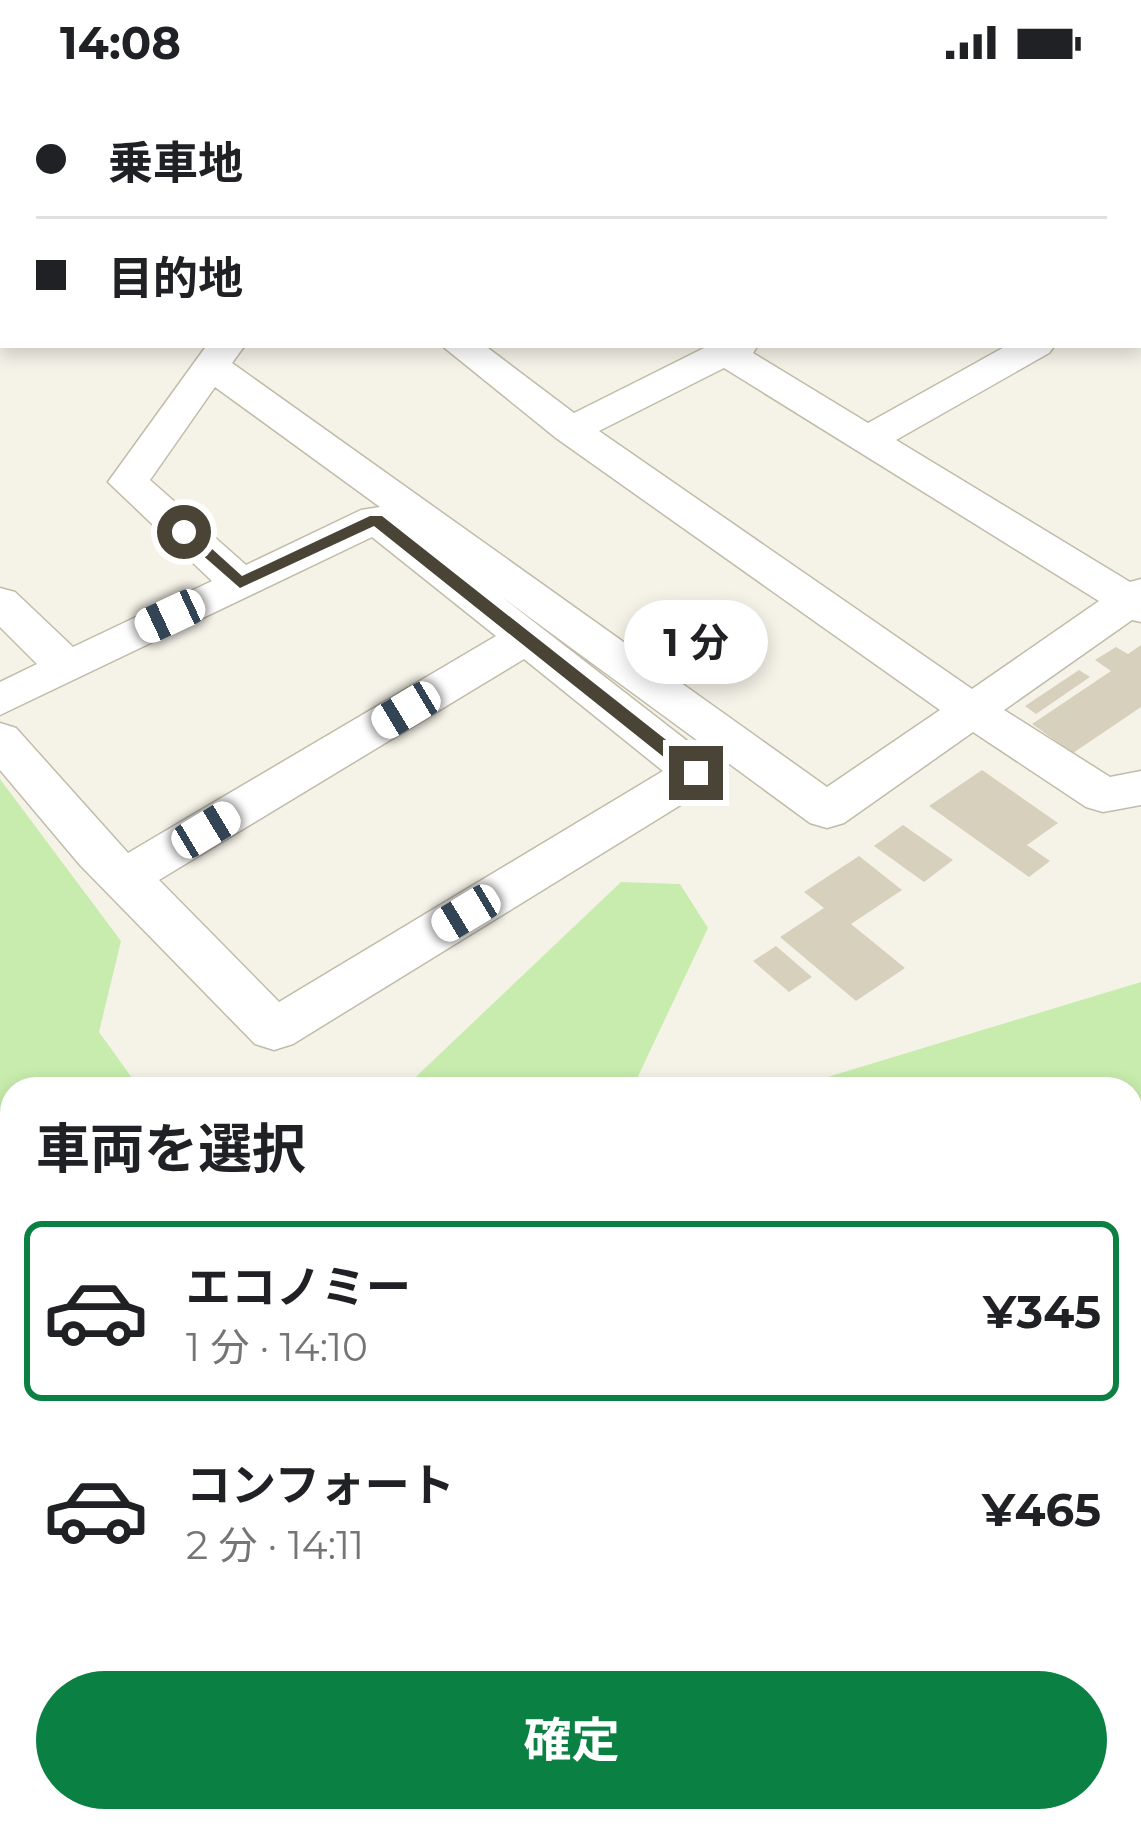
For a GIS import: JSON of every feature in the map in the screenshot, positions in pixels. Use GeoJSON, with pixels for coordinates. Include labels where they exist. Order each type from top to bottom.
{"type":"FeatureCollection","features":[{"type":"Feature","properties":{"kind":"street"},"geometry":{"type":"LineString","coordinates":[[464,348],[569,430],[969,710],[1103,795],[1141,788]]}},
{"type":"Feature","properties":{"kind":"street"},"geometry":{"type":"LineString","coordinates":[[865,441],[1031,348]]}},
{"type":"Feature","properties":{"kind":"street"},"geometry":{"type":"LineString","coordinates":[[240,583],[128,482],[220,356],[826,811],[969,710],[1137,601],[865,441],[732,349],[569,430]]}},
{"type":"Feature","properties":{"kind":"street"},"geometry":{"type":"LineString","coordinates":[[0,700],[376,519],[696,773],[274,1030],[97,854],[0,739]]}},
{"type":"Feature","properties":{"kind":"street"},"geometry":{"type":"LineString","coordinates":[[0,602],[65,665]]}},
{"type":"Feature","properties":{"kind":"street"},"geometry":{"type":"LineString","coordinates":[[125,878],[526,638]]}},
{"type":"Feature","properties":{"kind":"green space"},"geometry":{"type":"Polygon","coordinates":[[[0,779],[121,941],[99,1032],[131,1077],[0,1077],[0,779]]]}},
{"type":"Feature","properties":{"kind":"green space"},"geometry":{"type":"Polygon","coordinates":[[[621,882],[680,884],[708,928],[638,1077],[416,1077],[621,882]]]}},
{"type":"Feature","properties":{"kind":"green space"},"geometry":{"type":"Polygon","coordinates":[[[1141,982],[1141,1077],[828,1077],[1141,982]]]}},
{"type":"Feature","properties":{"kind":"building"},"geometry":{"type":"Polygon","coordinates":[[[1141,645],[1141,707],[1073,753],[1032,724],[1111,671],[1095,660],[1116,647],[1128,654],[1141,645]]]}},
{"type":"Feature","properties":{"kind":"building"},"geometry":{"type":"Polygon","coordinates":[[[1079,670],[1090,677],[1036,714],[1025,706],[1079,670]]]}},
{"type":"Feature","properties":{"kind":"building"},"geometry":{"type":"Polygon","coordinates":[[[982,770],[1058,823],[1027,845],[1050,861],[1029,877],[929,806],[982,770]]]}},
{"type":"Feature","properties":{"kind":"building"},"geometry":{"type":"Polygon","coordinates":[[[903,825],[953,860],[924,882],[874,846],[903,825]]]}},
{"type":"Feature","properties":{"kind":"building"},"geometry":{"type":"Polygon","coordinates":[[[859,856],[902,890],[851,924],[905,968],[856,1001],[780,937],[824,908],[804,892],[859,856]]]}},
{"type":"Feature","properties":{"kind":"building"},"geometry":{"type":"Polygon","coordinates":[[[776,946],[812,977],[789,992],[753,961],[776,946]]]}},
{"type":"Feature","properties":{"kind":"route"},"geometry":{"type":"LineString","coordinates":[[184,532],[240,583],[376,519],[696,773]]}}]}
